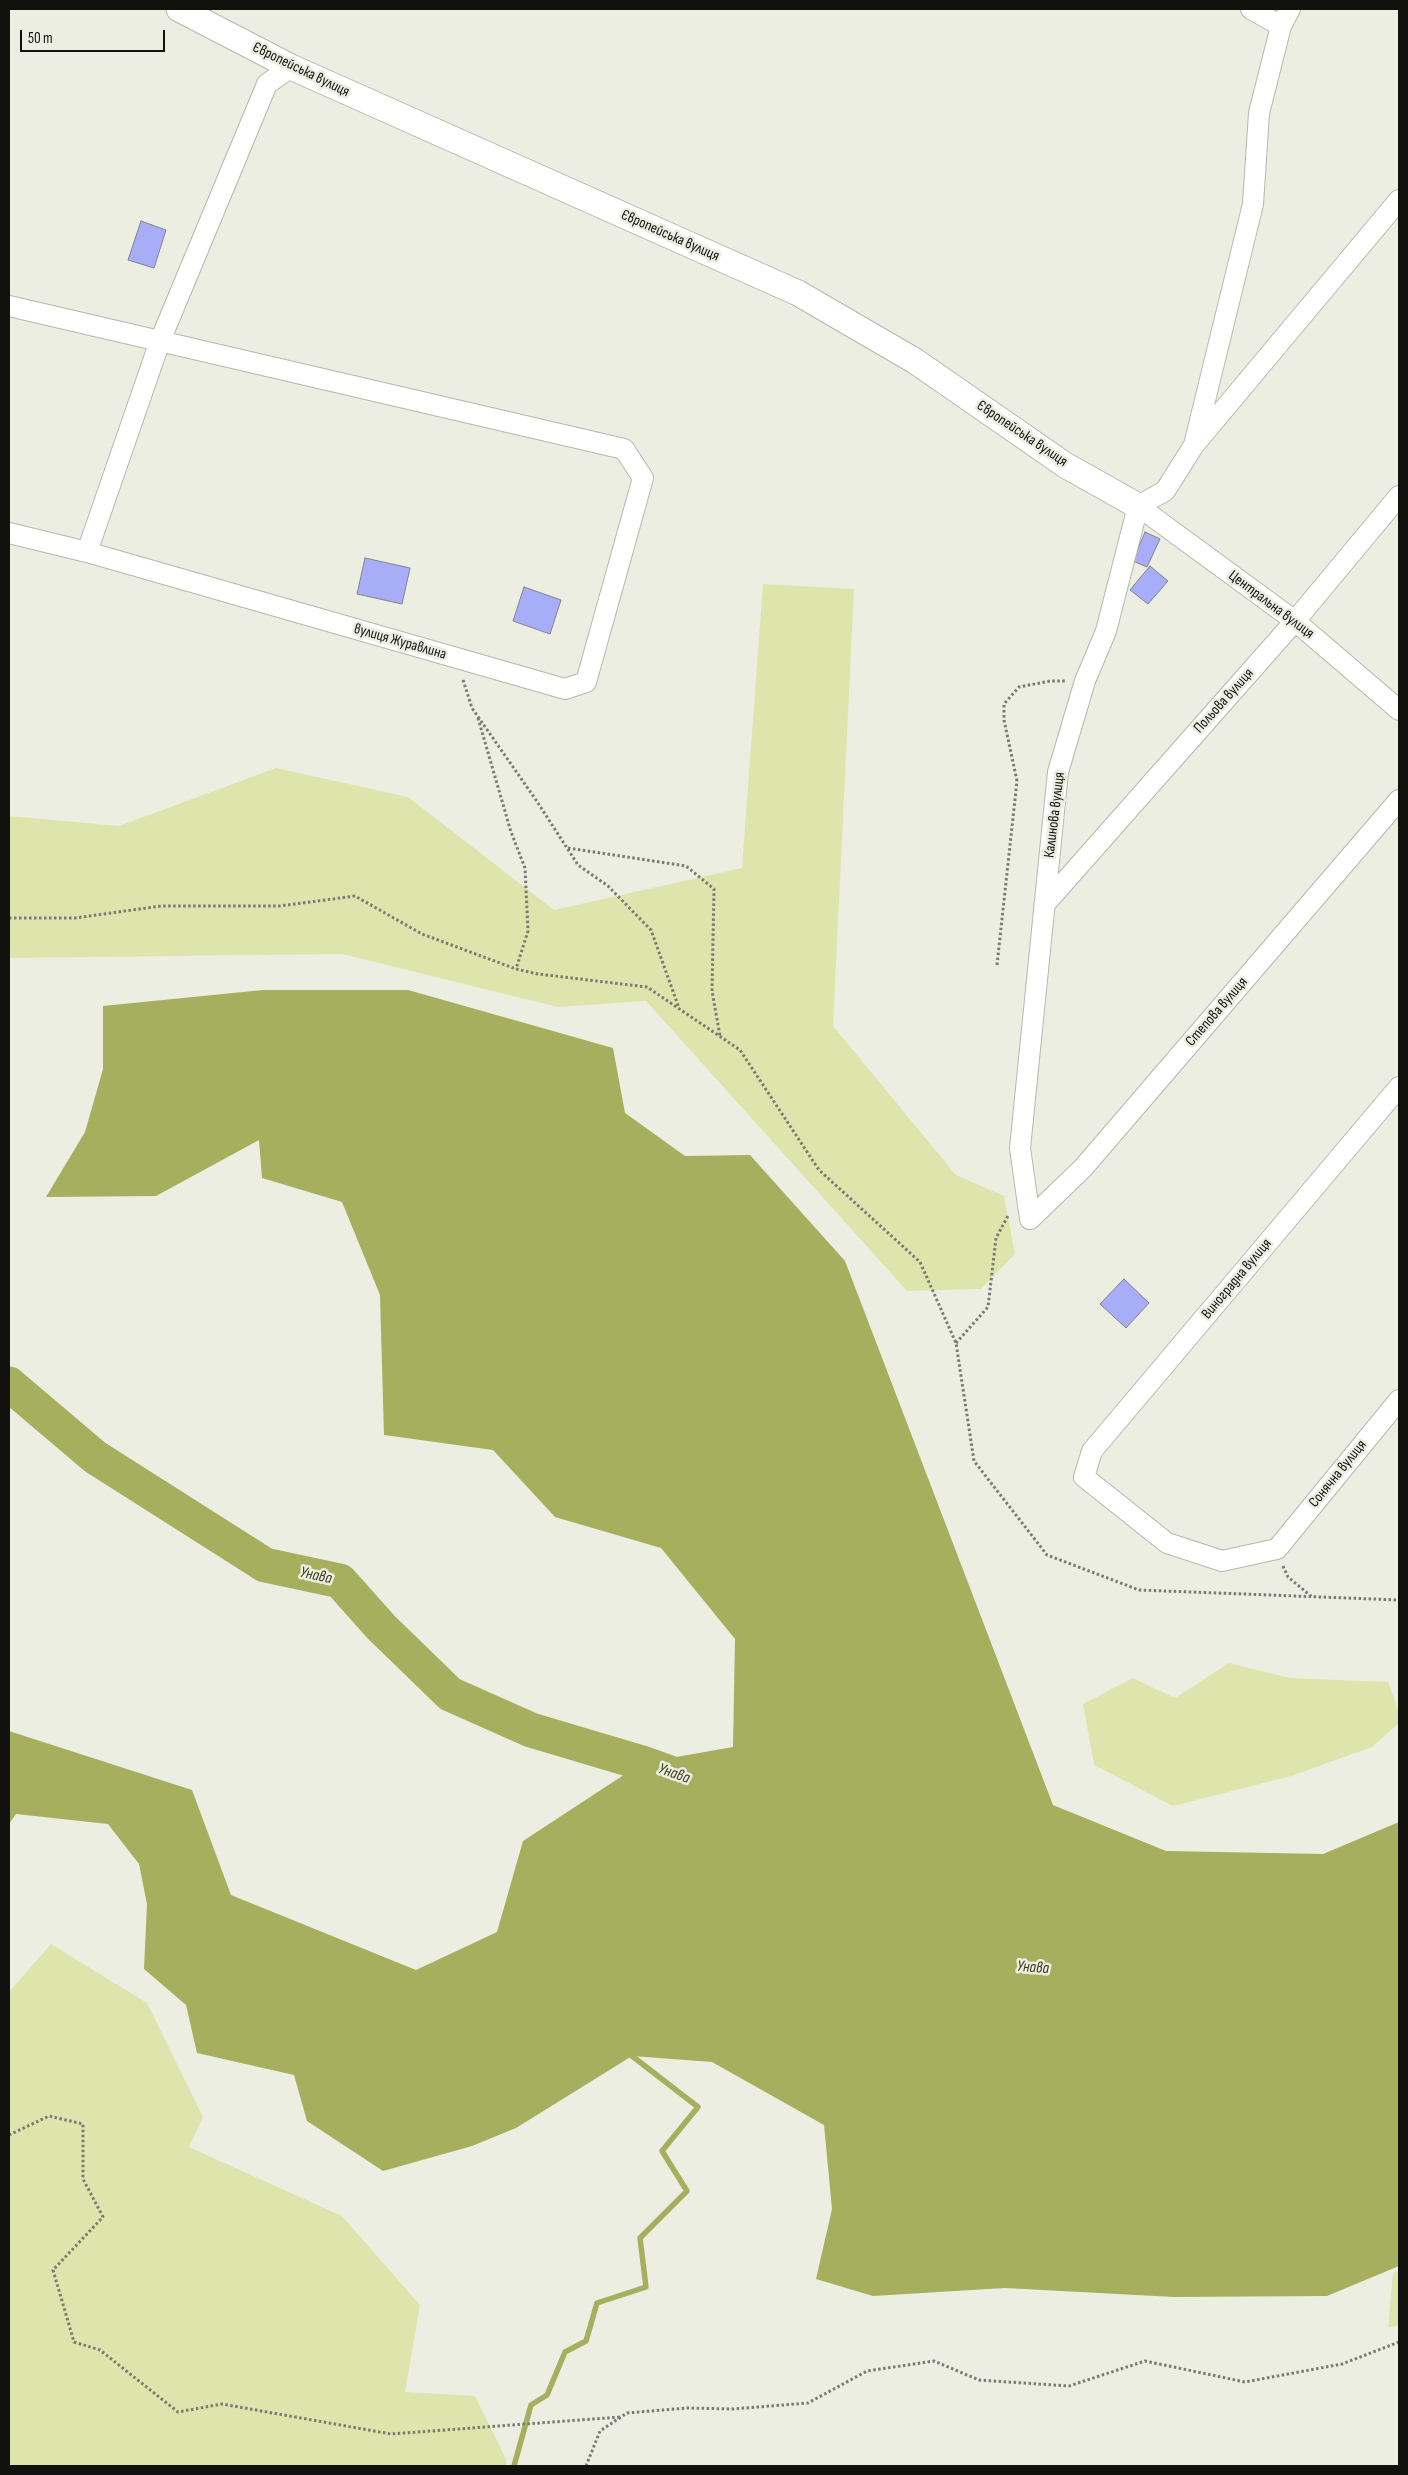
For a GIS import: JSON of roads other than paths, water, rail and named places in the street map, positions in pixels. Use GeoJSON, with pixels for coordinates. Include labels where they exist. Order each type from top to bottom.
{"type":"FeatureCollection","features":[{"type":"Feature","properties":{"kind":"street","name":"Європейська вулиця"},"geometry":{"type":"LineString","coordinates":[[179,9],[291,68],[798,294],[915,361],[1065,465],[1138,506]]}},
{"type":"Feature","properties":{"kind":"street"},"geometry":{"type":"LineString","coordinates":[[1194,445],[1253,204],[1259,113],[1286,17],[1251,9]]}},
{"type":"Feature","properties":{"kind":"street"},"geometry":{"type":"LineString","coordinates":[[87,552],[160,341],[267,84],[291,68]]}},
{"type":"Feature","properties":{"kind":"street"},"geometry":{"type":"LineString","coordinates":[[1138,506],[1165,491],[1194,445],[1399,200]]}},
{"type":"Feature","properties":{"kind":"street"},"geometry":{"type":"LineString","coordinates":[[9,306],[160,341]]}},
{"type":"Feature","properties":{"kind":"street","name":"вулиця Журавлина"},"geometry":{"type":"LineString","coordinates":[[9,533],[87,552],[565,689],[586,682],[643,478],[624,449],[160,341]]}},
{"type":"Feature","properties":{"kind":"street","name":"Польова вулиця"},"geometry":{"type":"LineString","coordinates":[[1045,904],[1295,621],[1399,496]]}},
{"type":"Feature","properties":{"kind":"street","name":"Центральна вулиця"},"geometry":{"type":"LineString","coordinates":[[1138,506],[1295,621],[1399,710]]}},
{"type":"Feature","properties":{"kind":"street","name":"Калинова вулиця"},"geometry":{"type":"LineString","coordinates":[[1030,1219],[1020,1148],[1058,772],[1085,681],[1106,631],[1138,506]]}},
{"type":"Feature","properties":{"kind":"street","name":"Степова вулиця"},"geometry":{"type":"LineString","coordinates":[[1030,1219],[1083,1168],[1399,800]]}},
{"type":"Feature","properties":{"kind":"street","name":"Виноградна вулиця"},"geometry":{"type":"LineString","coordinates":[[1277,1549],[1222,1561],[1167,1543],[1084,1477],[1092,1451],[1399,1087]]}},
{"type":"Feature","properties":{"kind":"street","name":"Сонячна вулиця"},"geometry":{"type":"LineString","coordinates":[[1277,1549],[1399,1400]]}},
{"type":"Feature","properties":{"kind":"water"},"geometry":{"type":"Polygon","coordinates":[[[263,990],[408,990],[613,1048],[625,1113],[685,1156],[750,1155],[845,1261],[1053,1805],[1166,1851],[1323,1854],[1399,1822],[1399,2266],[1327,2296],[1174,2297],[1005,2288],[873,2296],[816,2279],[832,2209],[824,2125],[712,2062],[632,2056],[516,2128],[472,2146],[383,2171],[307,2121],[294,2075],[197,2053],[186,2005],[144,1969],[147,1904],[139,1864],[108,1824],[16,1814],[9,1824],[9,1731],[192,1790],[231,1895],[416,1970],[497,1932],[523,1841],[642,1763],[733,1747],[735,1639],[661,1548],[555,1517],[493,1450],[384,1435],[380,1295],[342,1202],[262,1178],[259,1140],[156,1196],[46,1197],[85,1132],[103,1069],[103,1006],[263,990]]]}},
{"type":"Feature","properties":{"kind":"waterway","name":"Унава"},"geometry":{"type":"LineString","coordinates":[[9,1384],[95,1457],[265,1565],[340,1581],[381,1627],[450,1694],[531,1730],[642,1763],[687,1779]]}},
{"type":"Feature","properties":{"kind":"waterway"},"geometry":{"type":"LineString","coordinates":[[514,2466],[531,2405],[547,2395],[565,2352],[586,2341],[597,2303],[646,2287],[640,2238],[687,2191],[662,2151],[698,2107],[632,2056]]}}]}
